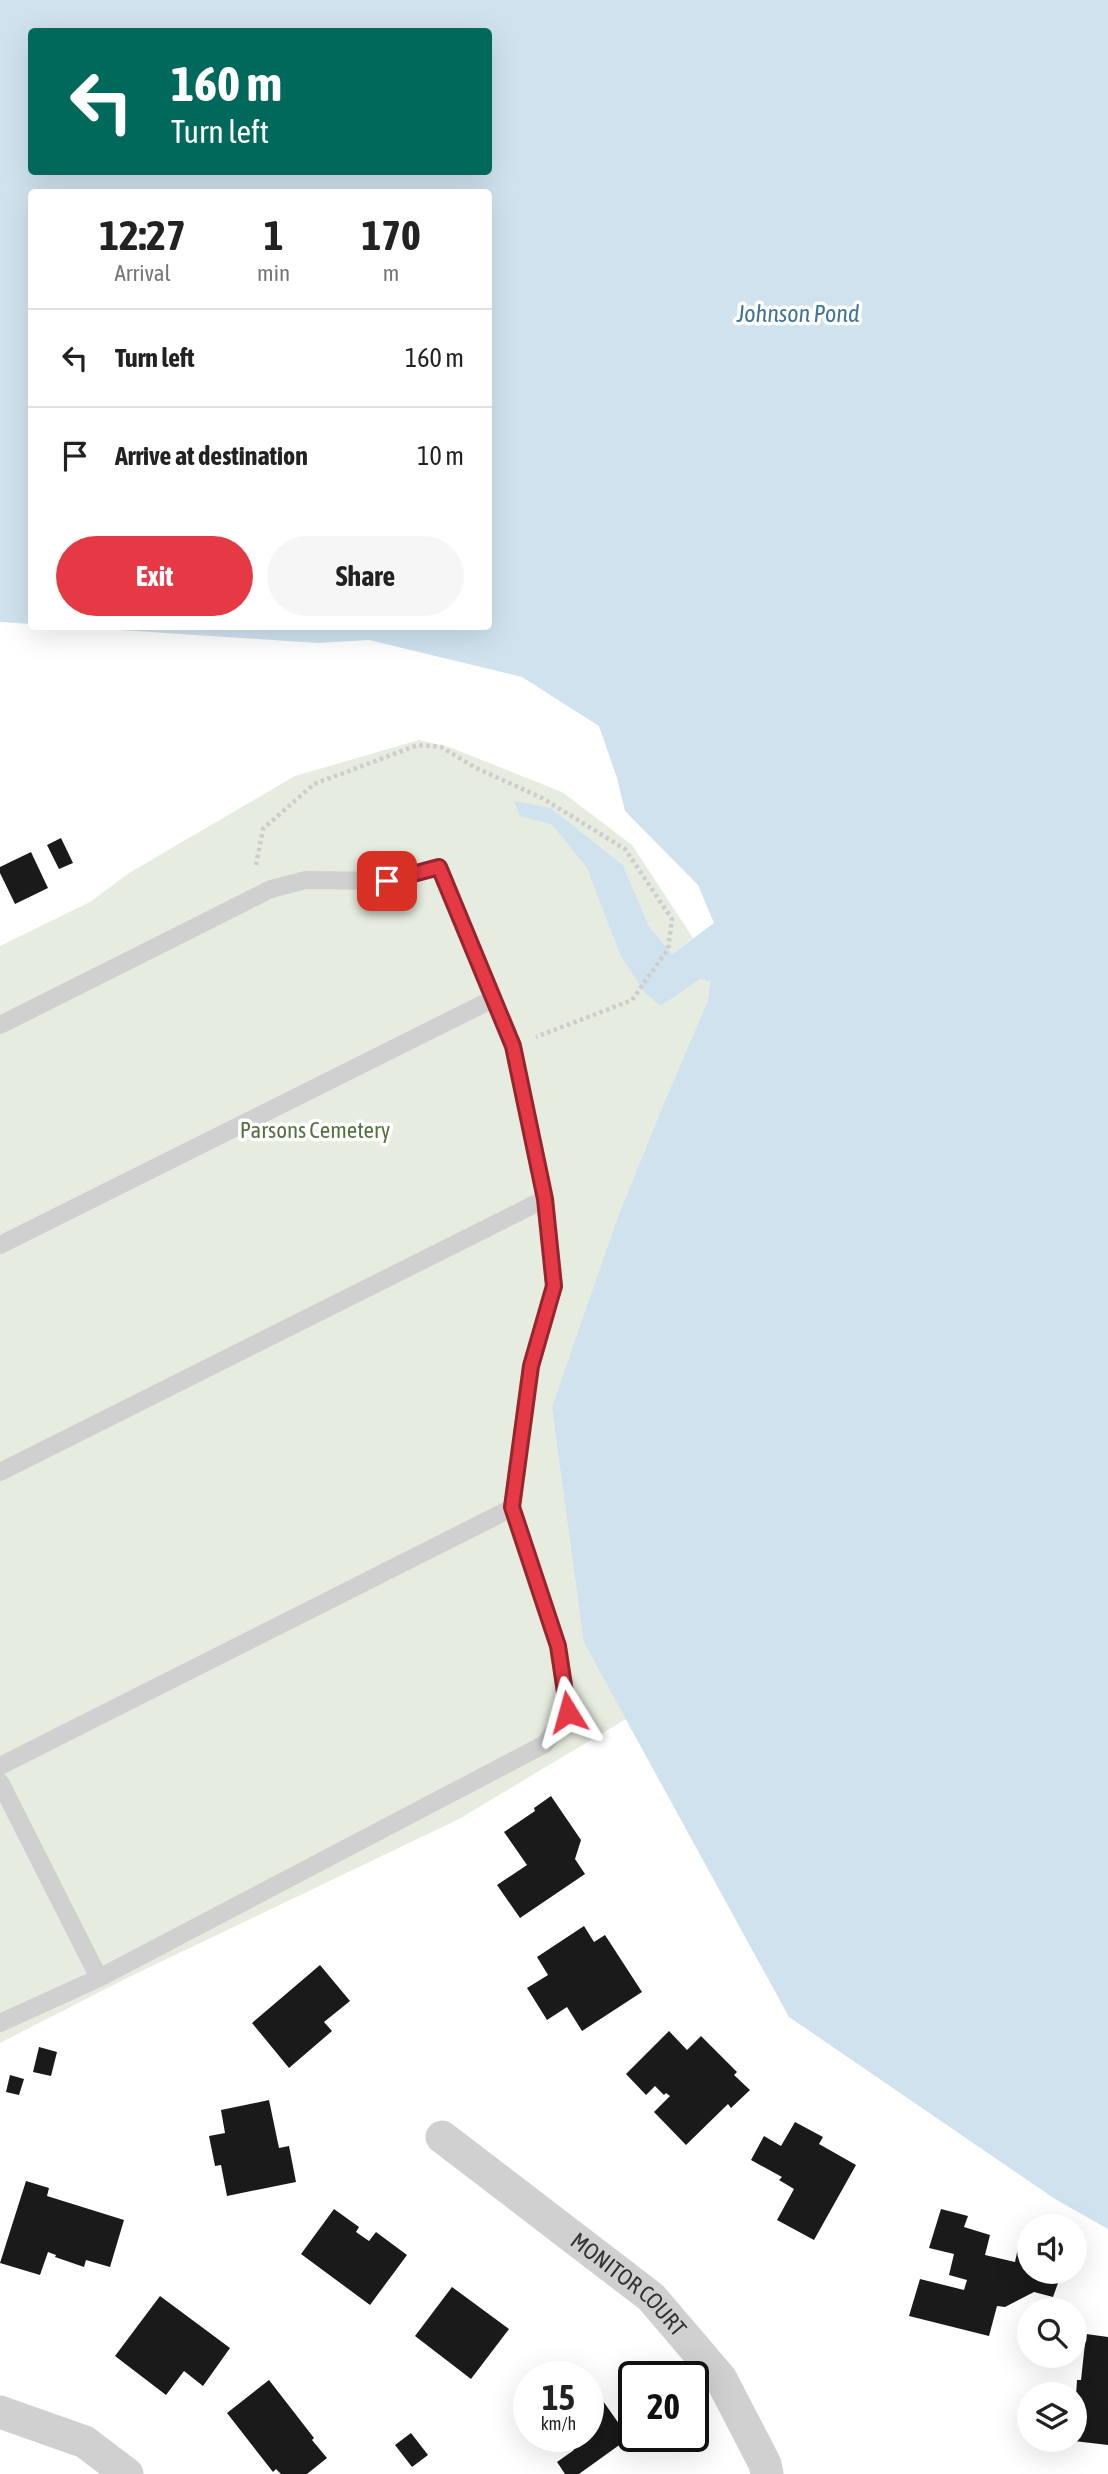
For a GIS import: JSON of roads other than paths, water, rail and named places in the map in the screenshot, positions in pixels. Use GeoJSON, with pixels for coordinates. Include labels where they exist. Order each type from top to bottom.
{"type":"FeatureCollection","features":[{"type":"Feature","properties":{"kind":"street","name":"MONITOR COURT"},"geometry":{"type":"LineString","coordinates":[[442,2137],[651,2297],[721,2379],[765,2464],[767,2474]]}},
{"type":"Feature","properties":{"kind":"street"},"geometry":{"type":"LineString","coordinates":[[0,2412],[85,2442],[127,2474]]}},
{"type":"Feature","properties":{"kind":"lane"},"geometry":{"type":"LineString","coordinates":[[0,1025],[271,889],[306,880],[387,881],[439,867],[513,1046],[545,1199],[554,1286],[531,1366],[512,1507],[558,1646],[568,1712],[545,1744],[99,1978],[0,2022]]}},
{"type":"Feature","properties":{"kind":"lane"},"geometry":{"type":"LineString","coordinates":[[0,1245],[493,999]]}},
{"type":"Feature","properties":{"kind":"lane"},"geometry":{"type":"LineString","coordinates":[[0,1472],[545,1199]]}},
{"type":"Feature","properties":{"kind":"lane"},"geometry":{"type":"LineString","coordinates":[[0,1766],[512,1507]]}},
{"type":"Feature","properties":{"kind":"lane"},"geometry":{"type":"LineString","coordinates":[[0,1782],[99,1978]]}},
{"type":"Feature","properties":{"kind":"water","name":"Johnson Pond"},"geometry":{"type":"Polygon","coordinates":[[[0,0],[1108,0],[1108,2229],[1087,2217],[1087,2214],[1082,2214],[1055,2199],[789,2017],[584,1643],[552,1407],[619,1214],[708,1000],[710,981],[701,979],[661,1006],[646,994],[620,955],[587,868],[552,825],[520,816],[514,801],[551,808],[623,865],[649,926],[672,954],[714,923],[698,885],[625,811],[599,726],[522,677],[369,640],[318,643],[121,630],[492,630],[492,189],[28,189],[28,624],[0,622],[0,0]]]}},
{"type":"Feature","properties":{"kind":"park label","name":"Parsons Cemetery"},"geometry":{"type":"Point","coordinates":[315,1130]}}]}
